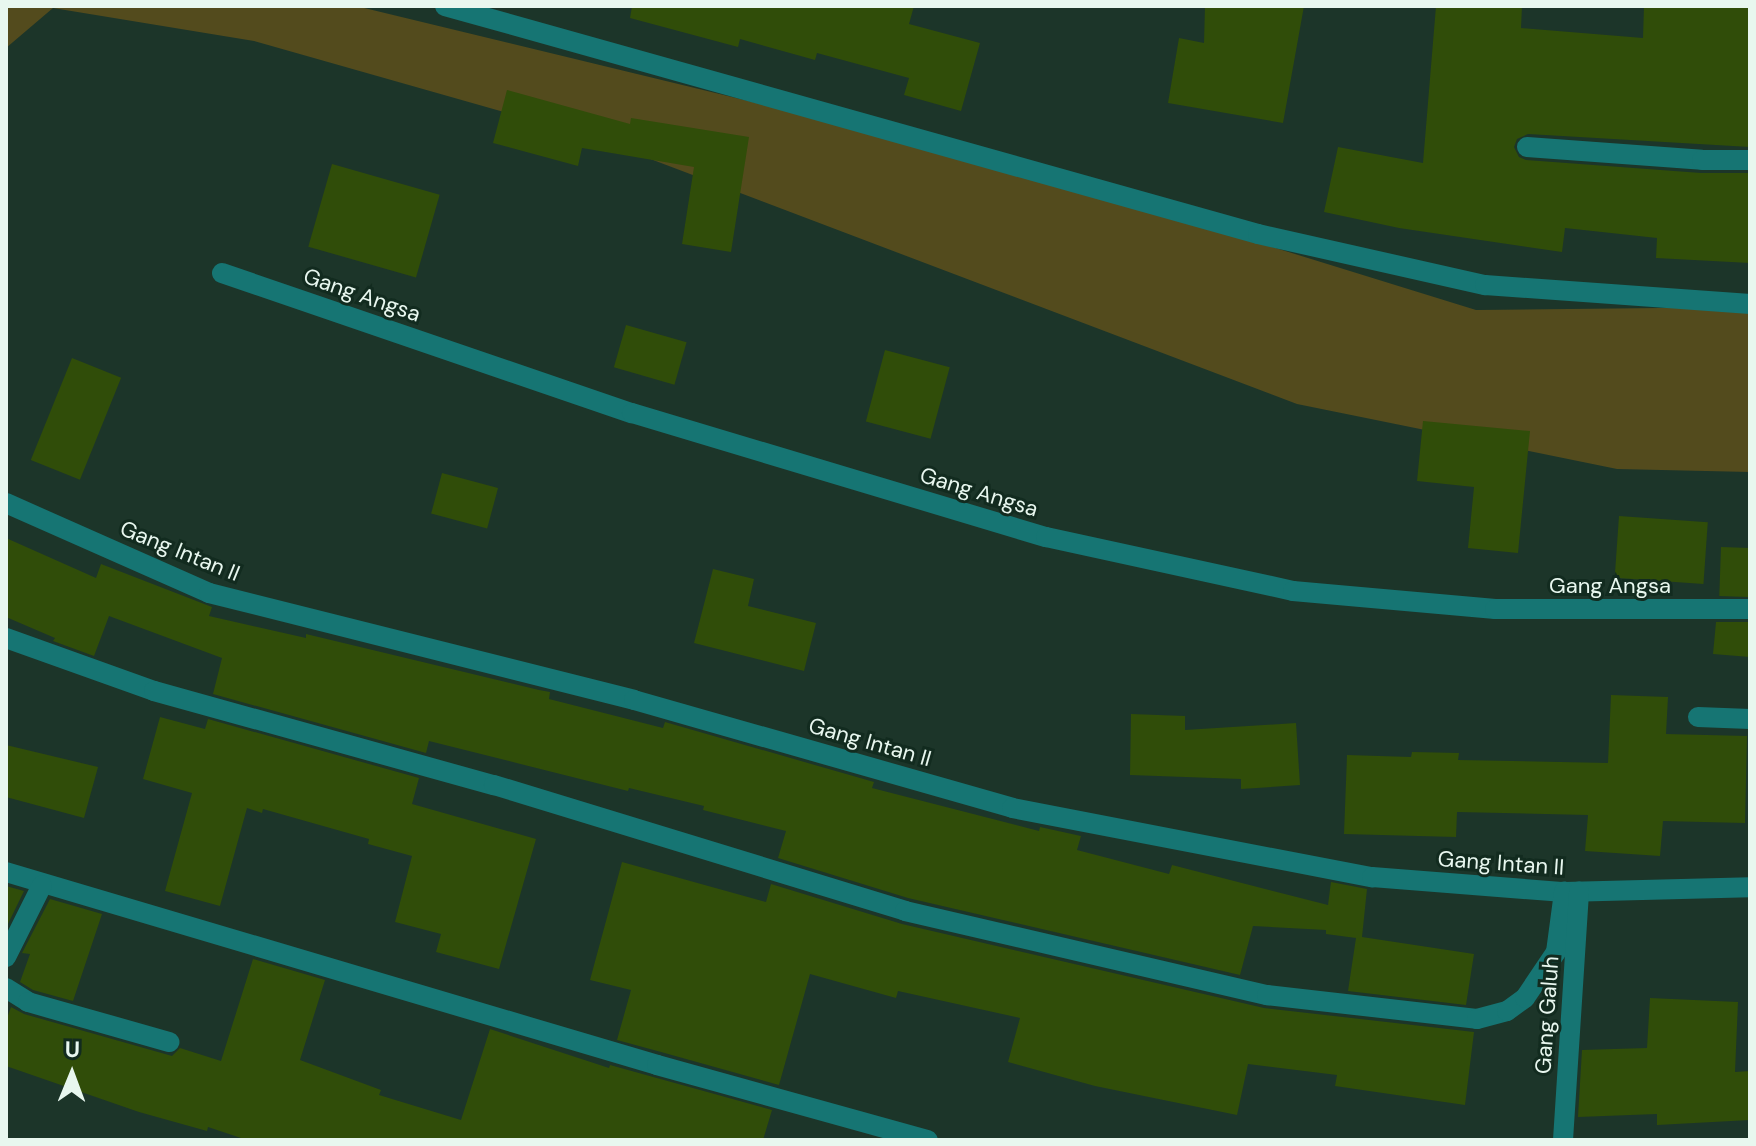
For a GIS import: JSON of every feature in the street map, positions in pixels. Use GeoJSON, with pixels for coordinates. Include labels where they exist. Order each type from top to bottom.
{"type":"FeatureCollection","features":[{"type":"Feature","properties":{"kind":"street"},"geometry":{"type":"LineString","coordinates":[[445,6],[1258,234],[1485,285],[1750,304]]}},
{"type":"Feature","properties":{"kind":"street"},"geometry":{"type":"LineString","coordinates":[[1527,147],[1702,160],[1750,160]]}},
{"type":"Feature","properties":{"kind":"street","name":"Gang Angsa"},"geometry":{"type":"LineString","coordinates":[[222,273],[632,413],[1046,537],[1293,591],[1495,609],[1750,609]]}},
{"type":"Feature","properties":{"kind":"street","name":"Gang Intan II"},"geometry":{"type":"LineString","coordinates":[[6,503],[209,593],[634,700],[1012,808],[1372,877],[1572,892],[1750,887]]}},
{"type":"Feature","properties":{"kind":"street"},"geometry":{"type":"LineString","coordinates":[[6,638],[154,691],[494,785],[905,911],[1267,995],[1477,1019],[1507,1011],[1525,998],[1556,952],[1572,892]]}},
{"type":"Feature","properties":{"kind":"street"},"geometry":{"type":"LineString","coordinates":[[1698,717],[1750,719]]}},
{"type":"Feature","properties":{"kind":"street"},"geometry":{"type":"LineString","coordinates":[[6,872],[641,1060],[928,1140]]}},
{"type":"Feature","properties":{"kind":"street"},"geometry":{"type":"LineString","coordinates":[[6,957],[42,885]]}},
{"type":"Feature","properties":{"kind":"street","name":"Gang Galuh"},"geometry":{"type":"LineString","coordinates":[[1563,1140],[1572,892]]}},
{"type":"Feature","properties":{"kind":"street"},"geometry":{"type":"LineString","coordinates":[[6,988],[28,1002],[169,1042]]}},
{"type":"Feature","properties":{"kind":"shaded area"},"geometry":{"type":"Polygon","coordinates":[[[6,6],[356,6],[988,159],[1476,310],[1750,307],[1750,472],[1617,469],[1297,404],[595,138],[254,41],[53,8],[6,48],[6,6]]]}},
{"type":"Feature","properties":{"kind":"building"},"geometry":{"type":"Polygon","coordinates":[[[632,6],[914,6],[909,24],[980,43],[961,111],[904,95],[909,78],[817,53],[815,60],[740,39],[738,47],[630,18],[632,6]]]}},
{"type":"Feature","properties":{"kind":"building"},"geometry":{"type":"Polygon","coordinates":[[[1205,6],[1304,6],[1283,123],[1168,103],[1179,38],[1204,43],[1205,6]]]}},
{"type":"Feature","properties":{"kind":"building"},"geometry":{"type":"Polygon","coordinates":[[[1436,6],[1522,6],[1521,28],[1643,38],[1644,6],[1750,6],[1750,147],[1528,134],[1517,139],[1514,147],[1519,157],[1526,160],[1701,173],[1750,173],[1750,263],[1656,258],[1657,238],[1565,228],[1562,252],[1399,228],[1324,212],[1338,147],[1423,163],[1436,6]]]}},
{"type":"Feature","properties":{"kind":"building"},"geometry":{"type":"Polygon","coordinates":[[[507,90],[630,124],[631,118],[749,137],[731,252],[682,244],[694,167],[582,148],[578,166],[493,143],[507,90]]]}},
{"type":"Feature","properties":{"kind":"building"},"geometry":{"type":"Polygon","coordinates":[[[332,164],[440,195],[416,278],[308,247],[332,164]]]}},
{"type":"Feature","properties":{"kind":"building"},"geometry":{"type":"Polygon","coordinates":[[[626,325],[687,342],[674,385],[614,367],[626,325]]]}},
{"type":"Feature","properties":{"kind":"building"},"geometry":{"type":"Polygon","coordinates":[[[885,350],[950,367],[931,439],[866,421],[885,350]]]}},
{"type":"Feature","properties":{"kind":"building"},"geometry":{"type":"Polygon","coordinates":[[[72,358],[121,378],[80,480],[31,460],[72,358]]]}},
{"type":"Feature","properties":{"kind":"building"},"geometry":{"type":"Polygon","coordinates":[[[1423,421],[1530,431],[1518,553],[1468,548],[1474,487],[1417,481],[1423,421]]]}},
{"type":"Feature","properties":{"kind":"building"},"geometry":{"type":"Polygon","coordinates":[[[442,473],[498,488],[487,529],[431,514],[442,473]]]}},
{"type":"Feature","properties":{"kind":"building"},"geometry":{"type":"Polygon","coordinates":[[[1619,516],[1708,522],[1703,584],[1615,578],[1619,516]]]}},
{"type":"Feature","properties":{"kind":"building"},"geometry":{"type":"Polygon","coordinates":[[[6,538],[96,578],[101,564],[212,607],[209,616],[306,638],[306,634],[550,692],[549,699],[663,728],[665,722],[874,782],[872,788],[1039,831],[1040,827],[1081,836],[1077,850],[1169,874],[1172,865],[1328,905],[1331,882],[1367,889],[1362,937],[1474,954],[1466,1005],[1348,991],[1356,938],[1326,934],[1326,930],[1253,926],[1240,975],[908,898],[778,858],[786,831],[703,810],[704,806],[629,788],[628,791],[429,741],[426,753],[213,694],[222,658],[109,616],[94,656],[53,641],[55,638],[6,617],[6,538]]]}},
{"type":"Feature","properties":{"kind":"building"},"geometry":{"type":"Polygon","coordinates":[[[1721,547],[1750,548],[1748,597],[1719,596],[1721,547]]]}},
{"type":"Feature","properties":{"kind":"building"},"geometry":{"type":"Polygon","coordinates":[[[713,569],[754,579],[748,606],[816,623],[804,671],[694,643],[713,569]]]}},
{"type":"Feature","properties":{"kind":"building"},"geometry":{"type":"Polygon","coordinates":[[[1716,622],[1750,622],[1750,657],[1713,654],[1716,622]]]}},
{"type":"Feature","properties":{"kind":"building"},"geometry":{"type":"Polygon","coordinates":[[[1611,695],[1668,697],[1666,734],[1747,736],[1745,823],[1663,821],[1660,856],[1585,851],[1588,815],[1457,812],[1456,837],[1344,834],[1347,755],[1411,757],[1412,752],[1459,753],[1458,760],[1608,763],[1611,695]]]}},
{"type":"Feature","properties":{"kind":"building"},"geometry":{"type":"Polygon","coordinates":[[[1131,714],[1185,716],[1185,730],[1296,723],[1300,785],[1241,789],[1241,779],[1130,775],[1131,714]]]}},
{"type":"Feature","properties":{"kind":"building"},"geometry":{"type":"Polygon","coordinates":[[[160,717],[205,729],[208,719],[419,778],[412,804],[536,839],[499,969],[436,952],[441,934],[395,922],[412,856],[368,844],[369,839],[263,809],[262,813],[247,808],[220,906],[165,891],[192,793],[143,779],[160,717]]]}},
{"type":"Feature","properties":{"kind":"building"},"geometry":{"type":"Polygon","coordinates":[[[6,745],[98,767],[84,818],[6,797],[6,745]]]}},
{"type":"Feature","properties":{"kind":"building"},"geometry":{"type":"Polygon","coordinates":[[[622,862],[766,902],[771,884],[902,924],[1264,1008],[1474,1032],[1465,1105],[1335,1086],[1337,1075],[1248,1064],[1237,1115],[1095,1086],[1008,1062],[1020,1018],[898,991],[896,998],[810,974],[779,1085],[617,1040],[631,990],[590,980],[622,862]]]}},
{"type":"Feature","properties":{"kind":"building"},"geometry":{"type":"Polygon","coordinates":[[[6,886],[24,891],[6,928],[6,886]]]}},
{"type":"Feature","properties":{"kind":"building"},"geometry":{"type":"Polygon","coordinates":[[[50,899],[102,914],[73,1001],[33,990],[20,982],[30,954],[22,953],[50,899]]]}},
{"type":"Feature","properties":{"kind":"building"},"geometry":{"type":"Polygon","coordinates":[[[253,959],[325,980],[300,1060],[381,1090],[379,1095],[461,1120],[490,1029],[609,1068],[610,1065],[772,1110],[763,1140],[247,1140],[208,1127],[207,1131],[139,1112],[6,1066],[6,1021],[11,1007],[24,1014],[172,1056],[180,1048],[221,1061],[253,959]]]}},
{"type":"Feature","properties":{"kind":"building"},"geometry":{"type":"Polygon","coordinates":[[[1650,998],[1738,1002],[1735,1072],[1750,1071],[1750,1120],[1657,1125],[1657,1114],[1578,1117],[1582,1050],[1647,1048],[1650,998]]]}}]}
